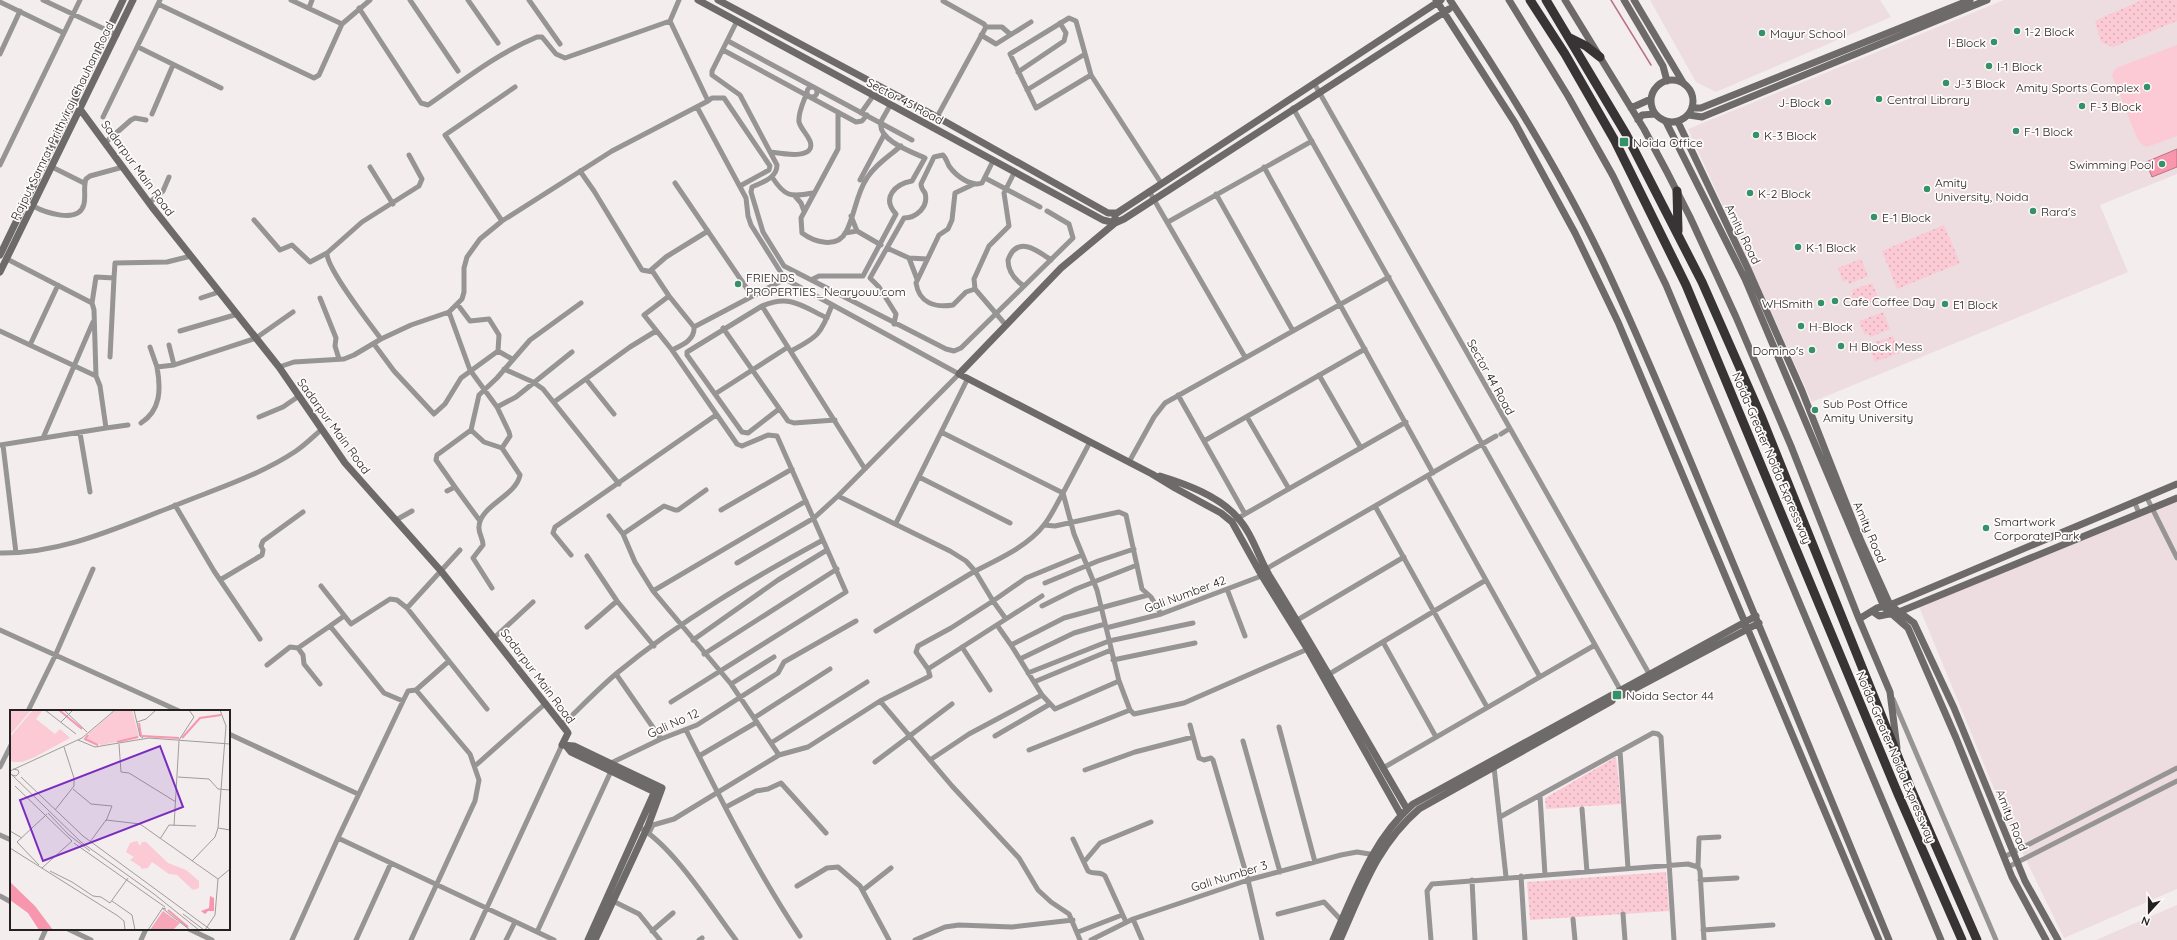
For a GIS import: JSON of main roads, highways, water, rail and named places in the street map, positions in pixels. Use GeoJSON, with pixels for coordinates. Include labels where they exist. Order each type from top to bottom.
{"type":"FeatureCollection","features":[{"type":"Feature","properties":{"kind":"highway","name":"Noida-Greater Noida Expressway"},"geometry":{"type":"LineString","coordinates":[[1530,0],[1565,54],[1615,141],[1686,285],[1901,801],[1962,940]]}},
{"type":"Feature","properties":{"kind":"highway","name":"Noida-Greater Noida Expressway"},"geometry":{"type":"LineString","coordinates":[[1546,0],[1626,134],[1679,235],[1761,416],[1898,756],[1977,940]]}},
{"type":"Feature","properties":{"kind":"highway"},"geometry":{"type":"LineString","coordinates":[[1568,37],[1586,46],[1600,57]]}},
{"type":"Feature","properties":{"kind":"highway"},"geometry":{"type":"LineString","coordinates":[[1676,191],[1679,235]]}},
{"type":"Feature","properties":{"kind":"waterway"},"geometry":{"type":"LineString","coordinates":[[1611,0],[1651,65]]}},
{"type":"Feature","properties":{"kind":"place","name":"1-2 Block"},"geometry":{"type":"Point","coordinates":[2017,31]}},
{"type":"Feature","properties":{"kind":"place","name":"Mayur School"},"geometry":{"type":"Point","coordinates":[1762,33]}},
{"type":"Feature","properties":{"kind":"place","name":"I-Block"},"geometry":{"type":"Point","coordinates":[1994,42]}},
{"type":"Feature","properties":{"kind":"place","name":"I-1 Block"},"geometry":{"type":"Point","coordinates":[1989,66]}},
{"type":"Feature","properties":{"kind":"place","name":"J-3 Block"},"geometry":{"type":"Point","coordinates":[1946,83]}},
{"type":"Feature","properties":{"kind":"place","name":"Amity Sports Complex"},"geometry":{"type":"Point","coordinates":[2147,87]}},
{"type":"Feature","properties":{"kind":"place","name":"Central Library"},"geometry":{"type":"Point","coordinates":[1879,99]}},
{"type":"Feature","properties":{"kind":"place","name":"J-Block"},"geometry":{"type":"Point","coordinates":[1828,102]}},
{"type":"Feature","properties":{"kind":"place","name":"F-3 Block"},"geometry":{"type":"Point","coordinates":[2082,106]}},
{"type":"Feature","properties":{"kind":"place","name":"F-1 Block"},"geometry":{"type":"Point","coordinates":[2016,131]}},
{"type":"Feature","properties":{"kind":"place","name":"K-3 Block"},"geometry":{"type":"Point","coordinates":[1756,135]}},
{"type":"Feature","properties":{"kind":"place","name":"Noida Office"},"geometry":{"type":"Point","coordinates":[1624,142]}},
{"type":"Feature","properties":{"kind":"place","name":"Swimming Pool"},"geometry":{"type":"Point","coordinates":[2162,164]}},
{"type":"Feature","properties":{"kind":"place","name":"Amity University, Noida"},"geometry":{"type":"Point","coordinates":[1927,189]}},
{"type":"Feature","properties":{"kind":"place","name":"K-2 Block"},"geometry":{"type":"Point","coordinates":[1750,193]}},
{"type":"Feature","properties":{"kind":"place","name":"Rara's"},"geometry":{"type":"Point","coordinates":[2033,211]}},
{"type":"Feature","properties":{"kind":"place","name":"E-1 Block"},"geometry":{"type":"Point","coordinates":[1874,217]}},
{"type":"Feature","properties":{"kind":"place","name":"K-1 Block"},"geometry":{"type":"Point","coordinates":[1798,247]}},
{"type":"Feature","properties":{"kind":"place","name":"FRIENDS PROPERTIES_Nearyouu.com"},"geometry":{"type":"Point","coordinates":[738,284]}},
{"type":"Feature","properties":{"kind":"place","name":"Cafe Coffee Day"},"geometry":{"type":"Point","coordinates":[1835,301]}},
{"type":"Feature","properties":{"kind":"place","name":"WHSmith"},"geometry":{"type":"Point","coordinates":[1821,303]}},
{"type":"Feature","properties":{"kind":"place","name":"E1 Block"},"geometry":{"type":"Point","coordinates":[1945,304]}},
{"type":"Feature","properties":{"kind":"place","name":"H-Block"},"geometry":{"type":"Point","coordinates":[1801,326]}},
{"type":"Feature","properties":{"kind":"place","name":"H Block Mess"},"geometry":{"type":"Point","coordinates":[1841,346]}},
{"type":"Feature","properties":{"kind":"place","name":"Domino's"},"geometry":{"type":"Point","coordinates":[1812,350]}},
{"type":"Feature","properties":{"kind":"place","name":"Sub Post Office Amity University"},"geometry":{"type":"Point","coordinates":[1815,410]}},
{"type":"Feature","properties":{"kind":"place","name":"Smartwork Corporate Park"},"geometry":{"type":"Point","coordinates":[1986,528]}},
{"type":"Feature","properties":{"kind":"place","name":"Noida Sector 44"},"geometry":{"type":"Point","coordinates":[1617,695]}}]}
